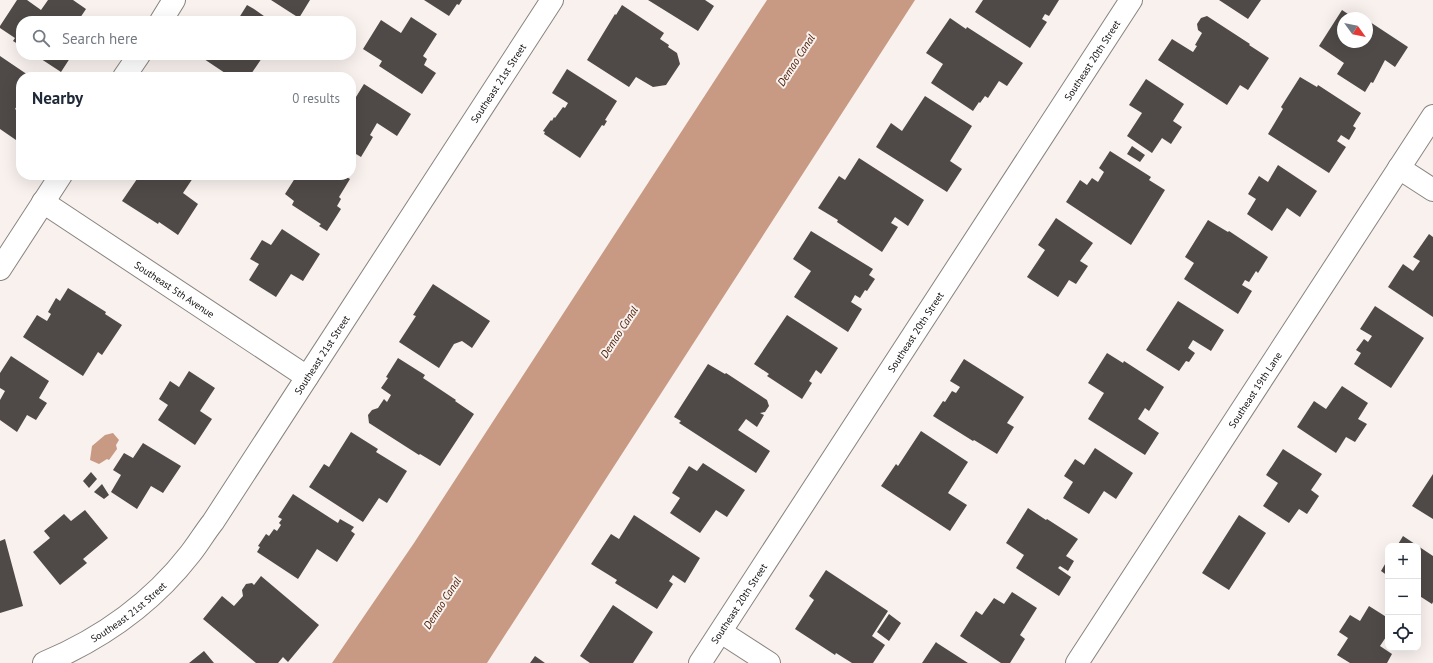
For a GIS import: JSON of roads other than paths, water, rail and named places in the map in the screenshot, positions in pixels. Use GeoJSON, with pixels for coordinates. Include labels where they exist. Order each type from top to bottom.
{"type":"FeatureCollection","features":[{"type":"Feature","properties":{"kind":"street"},"geometry":{"type":"LineString","coordinates":[[164,16],[174,0]]}},
{"type":"Feature","properties":{"kind":"street","name":"Southeast 21st Street"},"geometry":{"type":"LineString","coordinates":[[44,663],[70,652],[103,632],[135,609],[164,583],[190,554],[213,522],[552,0]]}},
{"type":"Feature","properties":{"kind":"street","name":"Southeast 20th Street"},"geometry":{"type":"LineString","coordinates":[[700,663],[1131,0]]}},
{"type":"Feature","properties":{"kind":"street"},"geometry":{"type":"LineString","coordinates":[[127,72],[136,60]]}},
{"type":"Feature","properties":{"kind":"street","name":"Southeast 19th Lane"},"geometry":{"type":"LineString","coordinates":[[1077,663],[1433,116]]}},
{"type":"Feature","properties":{"kind":"street"},"geometry":{"type":"LineString","coordinates":[[1399,168],[1433,190]]}},
{"type":"Feature","properties":{"kind":"street"},"geometry":{"type":"LineString","coordinates":[[0,269],[58,180]]}},
{"type":"Feature","properties":{"kind":"street","name":"Southeast 5th Avenue"},"geometry":{"type":"LineString","coordinates":[[43,202],[307,377]]}},
{"type":"Feature","properties":{"kind":"street"},"geometry":{"type":"LineString","coordinates":[[721,632],[769,663]]}},
{"type":"Feature","properties":{"kind":"water","name":"Demao Canal"},"geometry":{"type":"Polygon","coordinates":[[[767,0],[915,0],[487,663],[332,663],[414,543],[767,0]]]}},
{"type":"Feature","properties":{"kind":"water"},"geometry":{"type":"Polygon","coordinates":[[[113,433],[119,440],[116,445],[117,449],[109,460],[107,459],[99,464],[90,460],[92,446],[105,435],[113,433]]]}}]}
